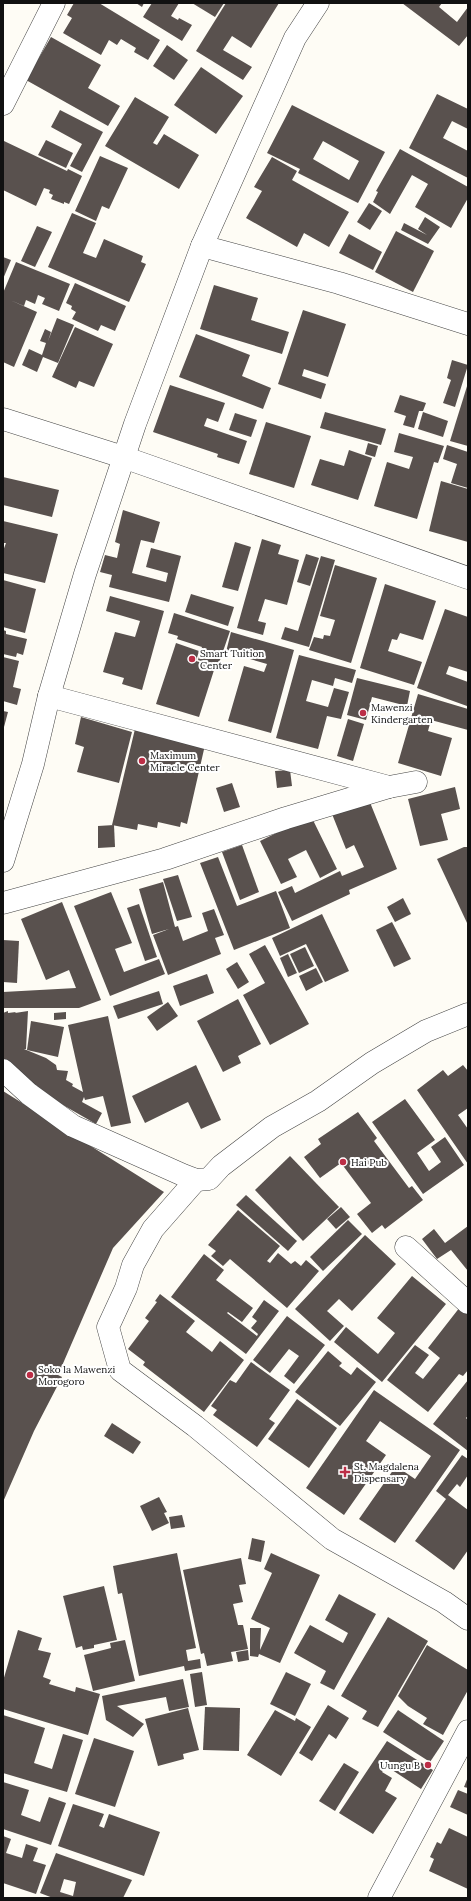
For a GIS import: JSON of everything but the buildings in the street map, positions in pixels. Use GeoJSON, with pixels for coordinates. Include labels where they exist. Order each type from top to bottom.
{"type":"FeatureCollection","features":[{"type":"Feature","properties":{"kind":"street"},"geometry":{"type":"LineString","coordinates":[[3,104],[54,3]]}},
{"type":"Feature","properties":{"kind":"street"},"geometry":{"type":"LineString","coordinates":[[3,861],[33,764],[49,696],[85,574],[123,457],[202,246],[295,38],[318,3]]}},
{"type":"Feature","properties":{"kind":"street"},"geometry":{"type":"LineString","coordinates":[[202,246],[339,284],[468,324]]}},
{"type":"Feature","properties":{"kind":"street"},"geometry":{"type":"LineString","coordinates":[[3,419],[123,457],[468,578]]}},
{"type":"Feature","properties":{"kind":"street"},"geometry":{"type":"LineString","coordinates":[[49,696],[389,787]]}},
{"type":"Feature","properties":{"kind":"street"},"geometry":{"type":"LineString","coordinates":[[3,903],[165,859],[286,818],[389,787],[416,782]]}},
{"type":"Feature","properties":{"kind":"street"},"geometry":{"type":"LineString","coordinates":[[3,1070],[29,1094],[73,1126],[196,1180],[209,1179],[221,1166],[272,1127],[318,1101],[372,1063],[426,1031],[468,1014]]}},
{"type":"Feature","properties":{"kind":"street"},"geometry":{"type":"LineString","coordinates":[[196,1180],[153,1229],[133,1265],[126,1288],[108,1327],[120,1370],[195,1426],[332,1539],[444,1602],[468,1619]]}},
{"type":"Feature","properties":{"kind":"street"},"geometry":{"type":"LineString","coordinates":[[406,1247],[468,1303]]}},
{"type":"Feature","properties":{"kind":"street"},"geometry":{"type":"LineString","coordinates":[[379,1898],[468,1731]]}},
{"type":"Feature","properties":{"kind":"place","name":"Smart Tuition Center"},"geometry":{"type":"Point","coordinates":[192,659]}},
{"type":"Feature","properties":{"kind":"place","name":"Mawenzi Kindergarten"},"geometry":{"type":"Point","coordinates":[363,713]}},
{"type":"Feature","properties":{"kind":"place","name":"Maximum Miracle Center"},"geometry":{"type":"Point","coordinates":[142,761]}},
{"type":"Feature","properties":{"kind":"place","name":"Hai Pub"},"geometry":{"type":"Point","coordinates":[343,1162]}},
{"type":"Feature","properties":{"kind":"place","name":"Soko la Mawenzi Morogoro"},"geometry":{"type":"Point","coordinates":[30,1375]}},
{"type":"Feature","properties":{"kind":"place","name":"St. Magdalena Dispensary"},"geometry":{"type":"Point","coordinates":[345,1472]}},
{"type":"Feature","properties":{"kind":"place","name":"Uungu B"},"geometry":{"type":"Point","coordinates":[428,1765]}}]}
